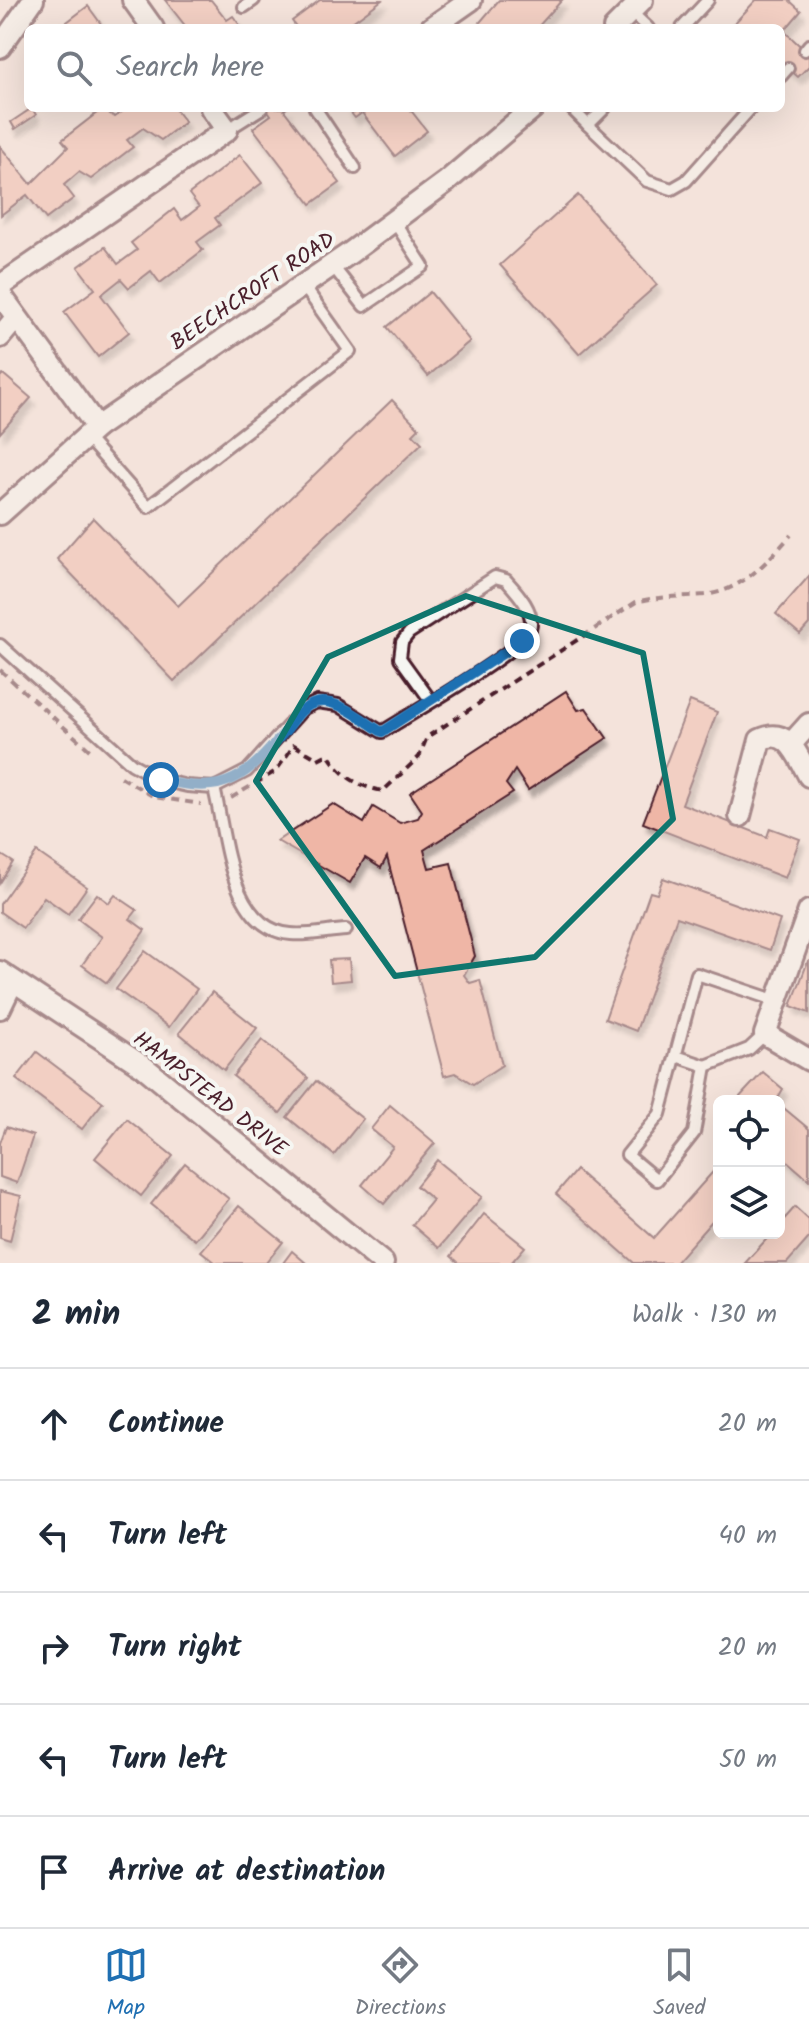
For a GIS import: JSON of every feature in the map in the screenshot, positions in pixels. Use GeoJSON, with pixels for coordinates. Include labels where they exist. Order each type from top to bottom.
{"type":"FeatureCollection","features":[{"type":"Feature","properties":{"kind":"street"},"geometry":{"type":"LineString","coordinates":[[0,47],[33,0]]}},
{"type":"Feature","properties":{"kind":"street"},"geometry":{"type":"LineString","coordinates":[[133,0],[150,24]]}},
{"type":"Feature","properties":{"kind":"street"},"geometry":{"type":"LineString","coordinates":[[443,24],[471,0]]}},
{"type":"Feature","properties":{"kind":"street"},"geometry":{"type":"LineString","coordinates":[[618,24],[636,6]]}},
{"type":"Feature","properties":{"kind":"street"},"geometry":{"type":"LineString","coordinates":[[0,286],[227,130],[214,112]]}},
{"type":"Feature","properties":{"kind":"street","name":"BEECHCROFT ROAD"},"geometry":{"type":"LineString","coordinates":[[0,514],[92,432],[394,221],[466,166],[528,112]]}},
{"type":"Feature","properties":{"kind":"street"},"geometry":{"type":"LineString","coordinates":[[0,294],[92,432]]}},
{"type":"Feature","properties":{"kind":"street"},"geometry":{"type":"LineString","coordinates":[[0,337],[16,318]]}},
{"type":"Feature","properties":{"kind":"street"},"geometry":{"type":"LineString","coordinates":[[791,744],[809,724]]}},
{"type":"Feature","properties":{"kind":"street"},"geometry":{"type":"LineString","coordinates":[[740,816],[760,740],[771,735],[782,736],[791,744],[809,776]]}},
{"type":"Feature","properties":{"kind":"street"},"geometry":{"type":"LineString","coordinates":[[809,911],[765,1034],[809,1060]]}},
{"type":"Feature","properties":{"kind":"street"},"geometry":{"type":"LineString","coordinates":[[0,1008],[7,976]]}},
{"type":"Feature","properties":{"kind":"street","name":"HAMPSTEAD DRIVE"},"geometry":{"type":"LineString","coordinates":[[7,976],[144,1067],[383,1263]]}},
{"type":"Feature","properties":{"kind":"lane"},"geometry":{"type":"LineString","coordinates":[[244,7],[254,0]]}},
{"type":"Feature","properties":{"kind":"lane"},"geometry":{"type":"LineString","coordinates":[[686,24],[708,0]]}},
{"type":"Feature","properties":{"kind":"lane"},"geometry":{"type":"LineString","coordinates":[[636,6],[646,24]]}},
{"type":"Feature","properties":{"kind":"lane"},"geometry":{"type":"LineString","coordinates":[[227,130],[256,112]]}},
{"type":"Feature","properties":{"kind":"lane"},"geometry":{"type":"LineString","coordinates":[[318,112],[355,168]]}},
{"type":"Feature","properties":{"kind":"lane"},"geometry":{"type":"LineString","coordinates":[[575,112],[647,181],[672,189],[686,181],[747,112]]}},
{"type":"Feature","properties":{"kind":"lane"},"geometry":{"type":"LineString","coordinates":[[588,125],[601,112]]}},
{"type":"Feature","properties":{"kind":"lane"},"geometry":{"type":"LineString","coordinates":[[332,265],[364,306],[423,266],[394,221]]}},
{"type":"Feature","properties":{"kind":"lane"},"geometry":{"type":"LineString","coordinates":[[92,432],[148,507],[350,351],[303,285]]}},
{"type":"Feature","properties":{"kind":"lane"},"geometry":{"type":"LineString","coordinates":[[0,645],[132,764],[161,780],[214,788],[247,771],[304,708],[317,702],[338,705],[382,732],[431,701],[514,648],[531,629],[531,617],[506,580],[495,577],[409,633],[402,642],[400,658],[431,701]]}},
{"type":"Feature","properties":{"kind":"lane"},"geometry":{"type":"LineString","coordinates":[[214,788],[240,895],[255,920],[270,929],[291,934],[346,930]]}},
{"type":"Feature","properties":{"kind":"lane"},"geometry":{"type":"LineString","coordinates":[[706,1066],[694,1133],[657,1180],[627,1155],[660,1114],[697,974],[777,1001]]}},
{"type":"Feature","properties":{"kind":"lane"},"geometry":{"type":"LineString","coordinates":[[676,1056],[706,1066],[749,1049],[765,1034]]}},
{"type":"Feature","properties":{"kind":"path"},"geometry":{"type":"LineString","coordinates":[[230,799],[276,771],[294,745],[318,759],[328,754],[339,773],[362,787],[383,791],[419,757],[427,737],[636,602],[658,597],[708,595],[735,586],[754,575],[791,535]]}},
{"type":"Feature","properties":{"kind":"highlighted area"},"geometry":{"type":"Polygon","coordinates":[[[466,596],[643,653],[673,819],[535,957],[395,976],[256,781],[328,657],[466,596]]]}},
{"type":"Feature","properties":{"kind":"building"},"geometry":{"type":"Polygon","coordinates":[[[165,0],[211,0],[227,20],[233,16],[239,24],[184,24],[165,0]]]}},
{"type":"Feature","properties":{"kind":"building"},"geometry":{"type":"Polygon","coordinates":[[[320,0],[382,0],[349,24],[294,24],[292,21],[320,0]]]}},
{"type":"Feature","properties":{"kind":"building"},"geometry":{"type":"Polygon","coordinates":[[[499,0],[562,0],[541,24],[478,24],[499,0]]]}},
{"type":"Feature","properties":{"kind":"building"},"geometry":{"type":"Polygon","coordinates":[[[756,0],[789,0],[801,11],[785,30],[785,24],[734,24],[756,0]]]}},
{"type":"Feature","properties":{"kind":"building"},"geometry":{"type":"Polygon","coordinates":[[[88,6],[101,24],[64,24],[88,6]]]}},
{"type":"Feature","properties":{"kind":"building"},"geometry":{"type":"Polygon","coordinates":[[[785,32],[809,54],[809,66],[798,77],[785,66],[785,32]]]}},
{"type":"Feature","properties":{"kind":"building"},"geometry":{"type":"Polygon","coordinates":[[[26,112],[36,115],[15,129],[11,122],[26,112]]]}},
{"type":"Feature","properties":{"kind":"building"},"geometry":{"type":"Polygon","coordinates":[[[98,112],[107,112],[115,117],[122,112],[177,112],[185,122],[161,140],[143,128],[127,140],[133,147],[91,179],[79,172],[64,185],[74,198],[46,219],[27,195],[1,215],[0,146],[31,184],[68,147],[62,140],[98,112]]]}},
{"type":"Feature","properties":{"kind":"building"},"geometry":{"type":"Polygon","coordinates":[[[269,112],[286,112],[340,183],[311,204],[253,128],[271,115],[269,112]]]}},
{"type":"Feature","properties":{"kind":"building"},"geometry":{"type":"Polygon","coordinates":[[[350,112],[412,112],[427,131],[395,156],[362,113],[355,118],[350,112]]]}},
{"type":"Feature","properties":{"kind":"building"},"geometry":{"type":"Polygon","coordinates":[[[240,155],[262,183],[215,218],[220,225],[197,242],[203,250],[160,283],[151,271],[129,288],[121,279],[101,295],[129,332],[98,357],[64,312],[95,289],[78,267],[105,247],[118,264],[137,250],[131,243],[174,209],[182,220],[199,207],[189,194],[240,155]]]}},
{"type":"Feature","properties":{"kind":"building"},"geometry":{"type":"Polygon","coordinates":[[[578,195],[657,285],[579,354],[500,265],[578,195]]]}},
{"type":"Feature","properties":{"kind":"building"},"geometry":{"type":"Polygon","coordinates":[[[430,292],[470,341],[428,376],[387,327],[430,292]]]}},
{"type":"Feature","properties":{"kind":"building"},"geometry":{"type":"Polygon","coordinates":[[[3,374],[31,398],[0,433],[0,377],[3,374]]]}},
{"type":"Feature","properties":{"kind":"building"},"geometry":{"type":"Polygon","coordinates":[[[392,400],[419,428],[413,434],[422,443],[174,681],[57,559],[93,518],[178,606],[392,400]]]}},
{"type":"Feature","properties":{"kind":"building"},"geometry":{"type":"Polygon","coordinates":[[[809,576],[809,624],[800,634],[776,614],[809,576]]]}},
{"type":"Feature","properties":{"kind":"building"},"geometry":{"type":"Polygon","coordinates":[[[566,691],[578,710],[586,708],[607,738],[528,790],[515,770],[506,784],[513,793],[424,850],[429,868],[451,863],[475,956],[464,975],[470,983],[480,980],[502,1065],[473,1084],[455,1073],[444,1076],[387,857],[381,868],[365,858],[350,883],[277,841],[333,804],[364,823],[373,807],[400,823],[418,818],[422,811],[410,793],[566,691]]]}},
{"type":"Feature","properties":{"kind":"building"},"geometry":{"type":"Polygon","coordinates":[[[690,701],[717,712],[682,804],[767,837],[770,828],[800,839],[785,878],[643,823],[690,701]]]}},
{"type":"Feature","properties":{"kind":"building"},"geometry":{"type":"Polygon","coordinates":[[[37,852],[87,887],[68,914],[44,897],[23,928],[0,912],[0,904],[37,852]]]}},
{"type":"Feature","properties":{"kind":"building"},"geometry":{"type":"Polygon","coordinates":[[[0,854],[13,862],[0,883],[0,854]]]}},
{"type":"Feature","properties":{"kind":"building"},"geometry":{"type":"Polygon","coordinates":[[[663,878],[780,920],[770,950],[677,917],[636,1031],[605,1019],[650,892],[657,894],[663,878]]]}},
{"type":"Feature","properties":{"kind":"building"},"geometry":{"type":"Polygon","coordinates":[[[97,894],[109,903],[115,895],[137,910],[130,919],[145,930],[107,983],[82,965],[102,937],[78,919],[97,894]]]}},
{"type":"Feature","properties":{"kind":"building"},"geometry":{"type":"Polygon","coordinates":[[[145,951],[197,989],[169,1027],[116,989],[145,951]]]}},
{"type":"Feature","properties":{"kind":"building"},"geometry":{"type":"Polygon","coordinates":[[[349,959],[351,980],[331,982],[329,960],[349,959]]]}},
{"type":"Feature","properties":{"kind":"building"},"geometry":{"type":"Polygon","coordinates":[[[809,961],[809,1013],[791,1006],[809,961]]]}},
{"type":"Feature","properties":{"kind":"building"},"geometry":{"type":"Polygon","coordinates":[[[212,992],[257,1028],[224,1070],[179,1033],[212,992]]]}},
{"type":"Feature","properties":{"kind":"building"},"geometry":{"type":"Polygon","coordinates":[[[262,1040],[308,1078],[280,1113],[233,1076],[262,1040]]]}},
{"type":"Feature","properties":{"kind":"building"},"geometry":{"type":"Polygon","coordinates":[[[37,1052],[103,1102],[82,1129],[16,1079],[37,1052]]]}},
{"type":"Feature","properties":{"kind":"building"},"geometry":{"type":"Polygon","coordinates":[[[763,1072],[783,1089],[780,1095],[742,1095],[763,1072]]]}},
{"type":"Feature","properties":{"kind":"building"},"geometry":{"type":"Polygon","coordinates":[[[316,1081],[363,1119],[334,1155],[287,1117],[316,1081]]]}},
{"type":"Feature","properties":{"kind":"building"},"geometry":{"type":"Polygon","coordinates":[[[390,1105],[435,1143],[384,1204],[362,1185],[393,1147],[371,1129],[390,1105]]]}},
{"type":"Feature","properties":{"kind":"building"},"geometry":{"type":"Polygon","coordinates":[[[785,1109],[809,1129],[809,1180],[785,1159],[785,1109]]]}},
{"type":"Feature","properties":{"kind":"building"},"geometry":{"type":"Polygon","coordinates":[[[127,1119],[173,1156],[141,1196],[95,1158],[127,1119]]]}},
{"type":"Feature","properties":{"kind":"building"},"geometry":{"type":"Polygon","coordinates":[[[6,1127],[33,1136],[17,1183],[0,1177],[0,1143],[6,1127]]]}},
{"type":"Feature","properties":{"kind":"building"},"geometry":{"type":"Polygon","coordinates":[[[437,1160],[482,1197],[439,1248],[412,1225],[433,1200],[416,1186],[437,1160]]]}},
{"type":"Feature","properties":{"kind":"building"},"geometry":{"type":"Polygon","coordinates":[[[185,1163],[229,1199],[195,1240],[151,1204],[185,1163]]]}},
{"type":"Feature","properties":{"kind":"building"},"geometry":{"type":"Polygon","coordinates":[[[576,1170],[654,1238],[713,1172],[713,1220],[675,1263],[634,1263],[556,1194],[576,1170]]]}},
{"type":"Feature","properties":{"kind":"building"},"geometry":{"type":"Polygon","coordinates":[[[0,1191],[21,1196],[10,1241],[0,1238],[0,1191]]]}},
{"type":"Feature","properties":{"kind":"building"},"geometry":{"type":"Polygon","coordinates":[[[239,1206],[283,1242],[266,1263],[216,1263],[201,1251],[239,1206]]]}},
{"type":"Feature","properties":{"kind":"building"},"geometry":{"type":"Polygon","coordinates":[[[795,1207],[809,1220],[809,1238],[787,1263],[745,1263],[767,1239],[785,1239],[785,1218],[795,1207]]]}},
{"type":"Feature","properties":{"kind":"building"},"geometry":{"type":"Polygon","coordinates":[[[484,1214],[525,1247],[511,1263],[459,1263],[451,1256],[484,1214]]]}},
{"type":"Feature","properties":{"kind":"building"},"geometry":{"type":"Polygon","coordinates":[[[292,1251],[306,1263],[283,1263],[292,1251]]]}},
{"type":"Feature","properties":{"kind":"route"},"geometry":{"type":"LineString","coordinates":[[161,780],[214,788],[247,771],[304,708],[317,702],[338,705],[382,732],[522,641]]}}]}
